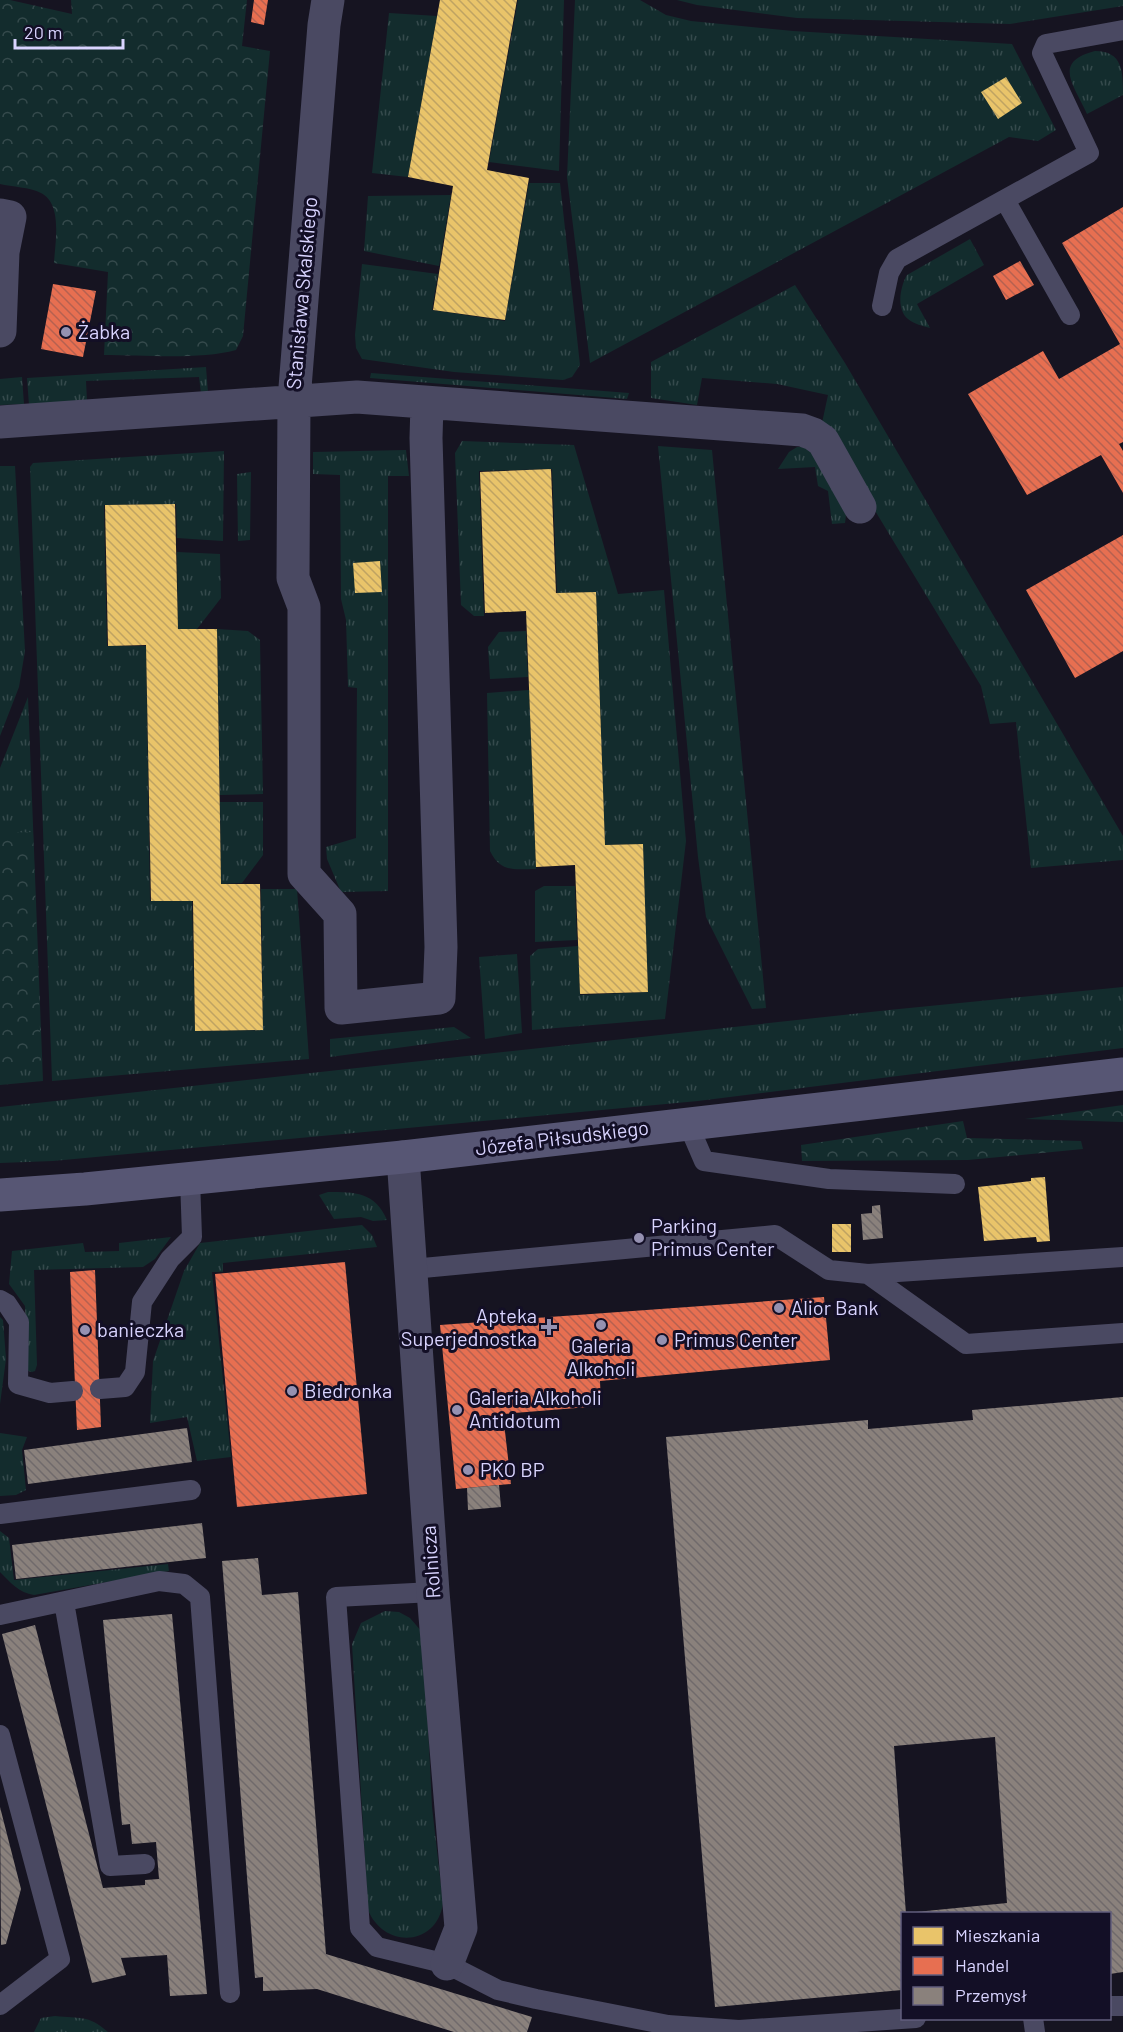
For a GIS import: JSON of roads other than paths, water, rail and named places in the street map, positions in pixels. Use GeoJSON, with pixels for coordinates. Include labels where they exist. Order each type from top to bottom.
{"type":"FeatureCollection","features":[{"type":"Feature","properties":{"kind":"street","name":"Stanisława Skalskiego"},"geometry":{"type":"LineString","coordinates":[[0,422],[229,407],[294,400],[324,25],[328,0]]}},
{"type":"Feature","properties":{"kind":"street"},"geometry":{"type":"LineString","coordinates":[[0,215],[10,217],[3,252],[0,331]]}},
{"type":"Feature","properties":{"kind":"street"},"geometry":{"type":"LineString","coordinates":[[427,404],[441,947],[439,998],[340,1008],[340,914],[304,874],[304,608],[293,578],[294,400],[357,398],[802,430],[823,441],[860,507]]}},
{"type":"Feature","properties":{"kind":"street","name":"Józefa Piłsudskiego"},"geometry":{"type":"LineString","coordinates":[[0,1195],[190,1179],[403,1157],[1123,1074]]}},
{"type":"Feature","properties":{"kind":"street","name":"Rolnicza"},"geometry":{"type":"LineString","coordinates":[[403,1157],[433,1592],[461,1928],[447,1964]]}},
{"type":"Feature","properties":{"kind":"lane"},"geometry":{"type":"LineString","coordinates":[[882,306],[889,273],[897,260],[1089,153],[1042,53],[1046,44],[1123,30]]}},
{"type":"Feature","properties":{"kind":"lane"},"geometry":{"type":"LineString","coordinates":[[1005,200],[1070,315]]}},
{"type":"Feature","properties":{"kind":"lane"},"geometry":{"type":"LineString","coordinates":[[688,1124],[704,1161],[829,1179],[955,1184]]}},
{"type":"Feature","properties":{"kind":"lane"},"geometry":{"type":"LineString","coordinates":[[100,1389],[126,1387],[135,1372],[142,1302],[170,1259],[192,1237],[190,1179]]}},
{"type":"Feature","properties":{"kind":"lane"},"geometry":{"type":"LineString","coordinates":[[412,1269],[776,1235],[829,1270],[868,1274],[1123,1257]]}},
{"type":"Feature","properties":{"kind":"lane"},"geometry":{"type":"LineString","coordinates":[[868,1274],[966,1344],[1123,1333]]}},
{"type":"Feature","properties":{"kind":"lane"},"geometry":{"type":"LineString","coordinates":[[0,1300],[7,1304],[19,1322],[18,1384],[50,1393],[74,1391]]}},
{"type":"Feature","properties":{"kind":"lane"},"geometry":{"type":"LineString","coordinates":[[0,1514],[191,1490]]}},
{"type":"Feature","properties":{"kind":"lane"},"geometry":{"type":"LineString","coordinates":[[0,1615],[159,1581],[184,1584],[200,1598],[230,1993]]}},
{"type":"Feature","properties":{"kind":"lane"},"geometry":{"type":"LineString","coordinates":[[433,1592],[336,1597],[360,1928],[377,1947],[447,1964],[498,1990],[668,2025],[739,2030],[901,2020]]}},
{"type":"Feature","properties":{"kind":"lane"},"geometry":{"type":"LineString","coordinates":[[64,1602],[110,1866],[145,1864]]}},
{"type":"Feature","properties":{"kind":"lane"},"geometry":{"type":"LineString","coordinates":[[0,1735],[60,1959],[0,2006]]}},
{"type":"Feature","properties":{"kind":"place","name":"Żabka"},"geometry":{"type":"Point","coordinates":[66,332]}},
{"type":"Feature","properties":{"kind":"place","name":"Parking Primus Center"},"geometry":{"type":"Point","coordinates":[639,1238]}},
{"type":"Feature","properties":{"kind":"place","name":"Alior Bank"},"geometry":{"type":"Point","coordinates":[779,1308]}},
{"type":"Feature","properties":{"kind":"place","name":"Galeria Alkoholi"},"geometry":{"type":"Point","coordinates":[601,1325]}},
{"type":"Feature","properties":{"kind":"place","name":"Apteka Superjednostka"},"geometry":{"type":"Point","coordinates":[549,1327]}},
{"type":"Feature","properties":{"kind":"place","name":"banieczka"},"geometry":{"type":"Point","coordinates":[85,1330]}},
{"type":"Feature","properties":{"kind":"place","name":"Primus Center"},"geometry":{"type":"Point","coordinates":[662,1340]}},
{"type":"Feature","properties":{"kind":"place","name":"Biedronka"},"geometry":{"type":"Point","coordinates":[292,1391]}},
{"type":"Feature","properties":{"kind":"place","name":"Galeria Alkoholi Antidotum"},"geometry":{"type":"Point","coordinates":[457,1410]}},
{"type":"Feature","properties":{"kind":"place","name":"PKO BP"},"geometry":{"type":"Point","coordinates":[468,1470]}}]}
